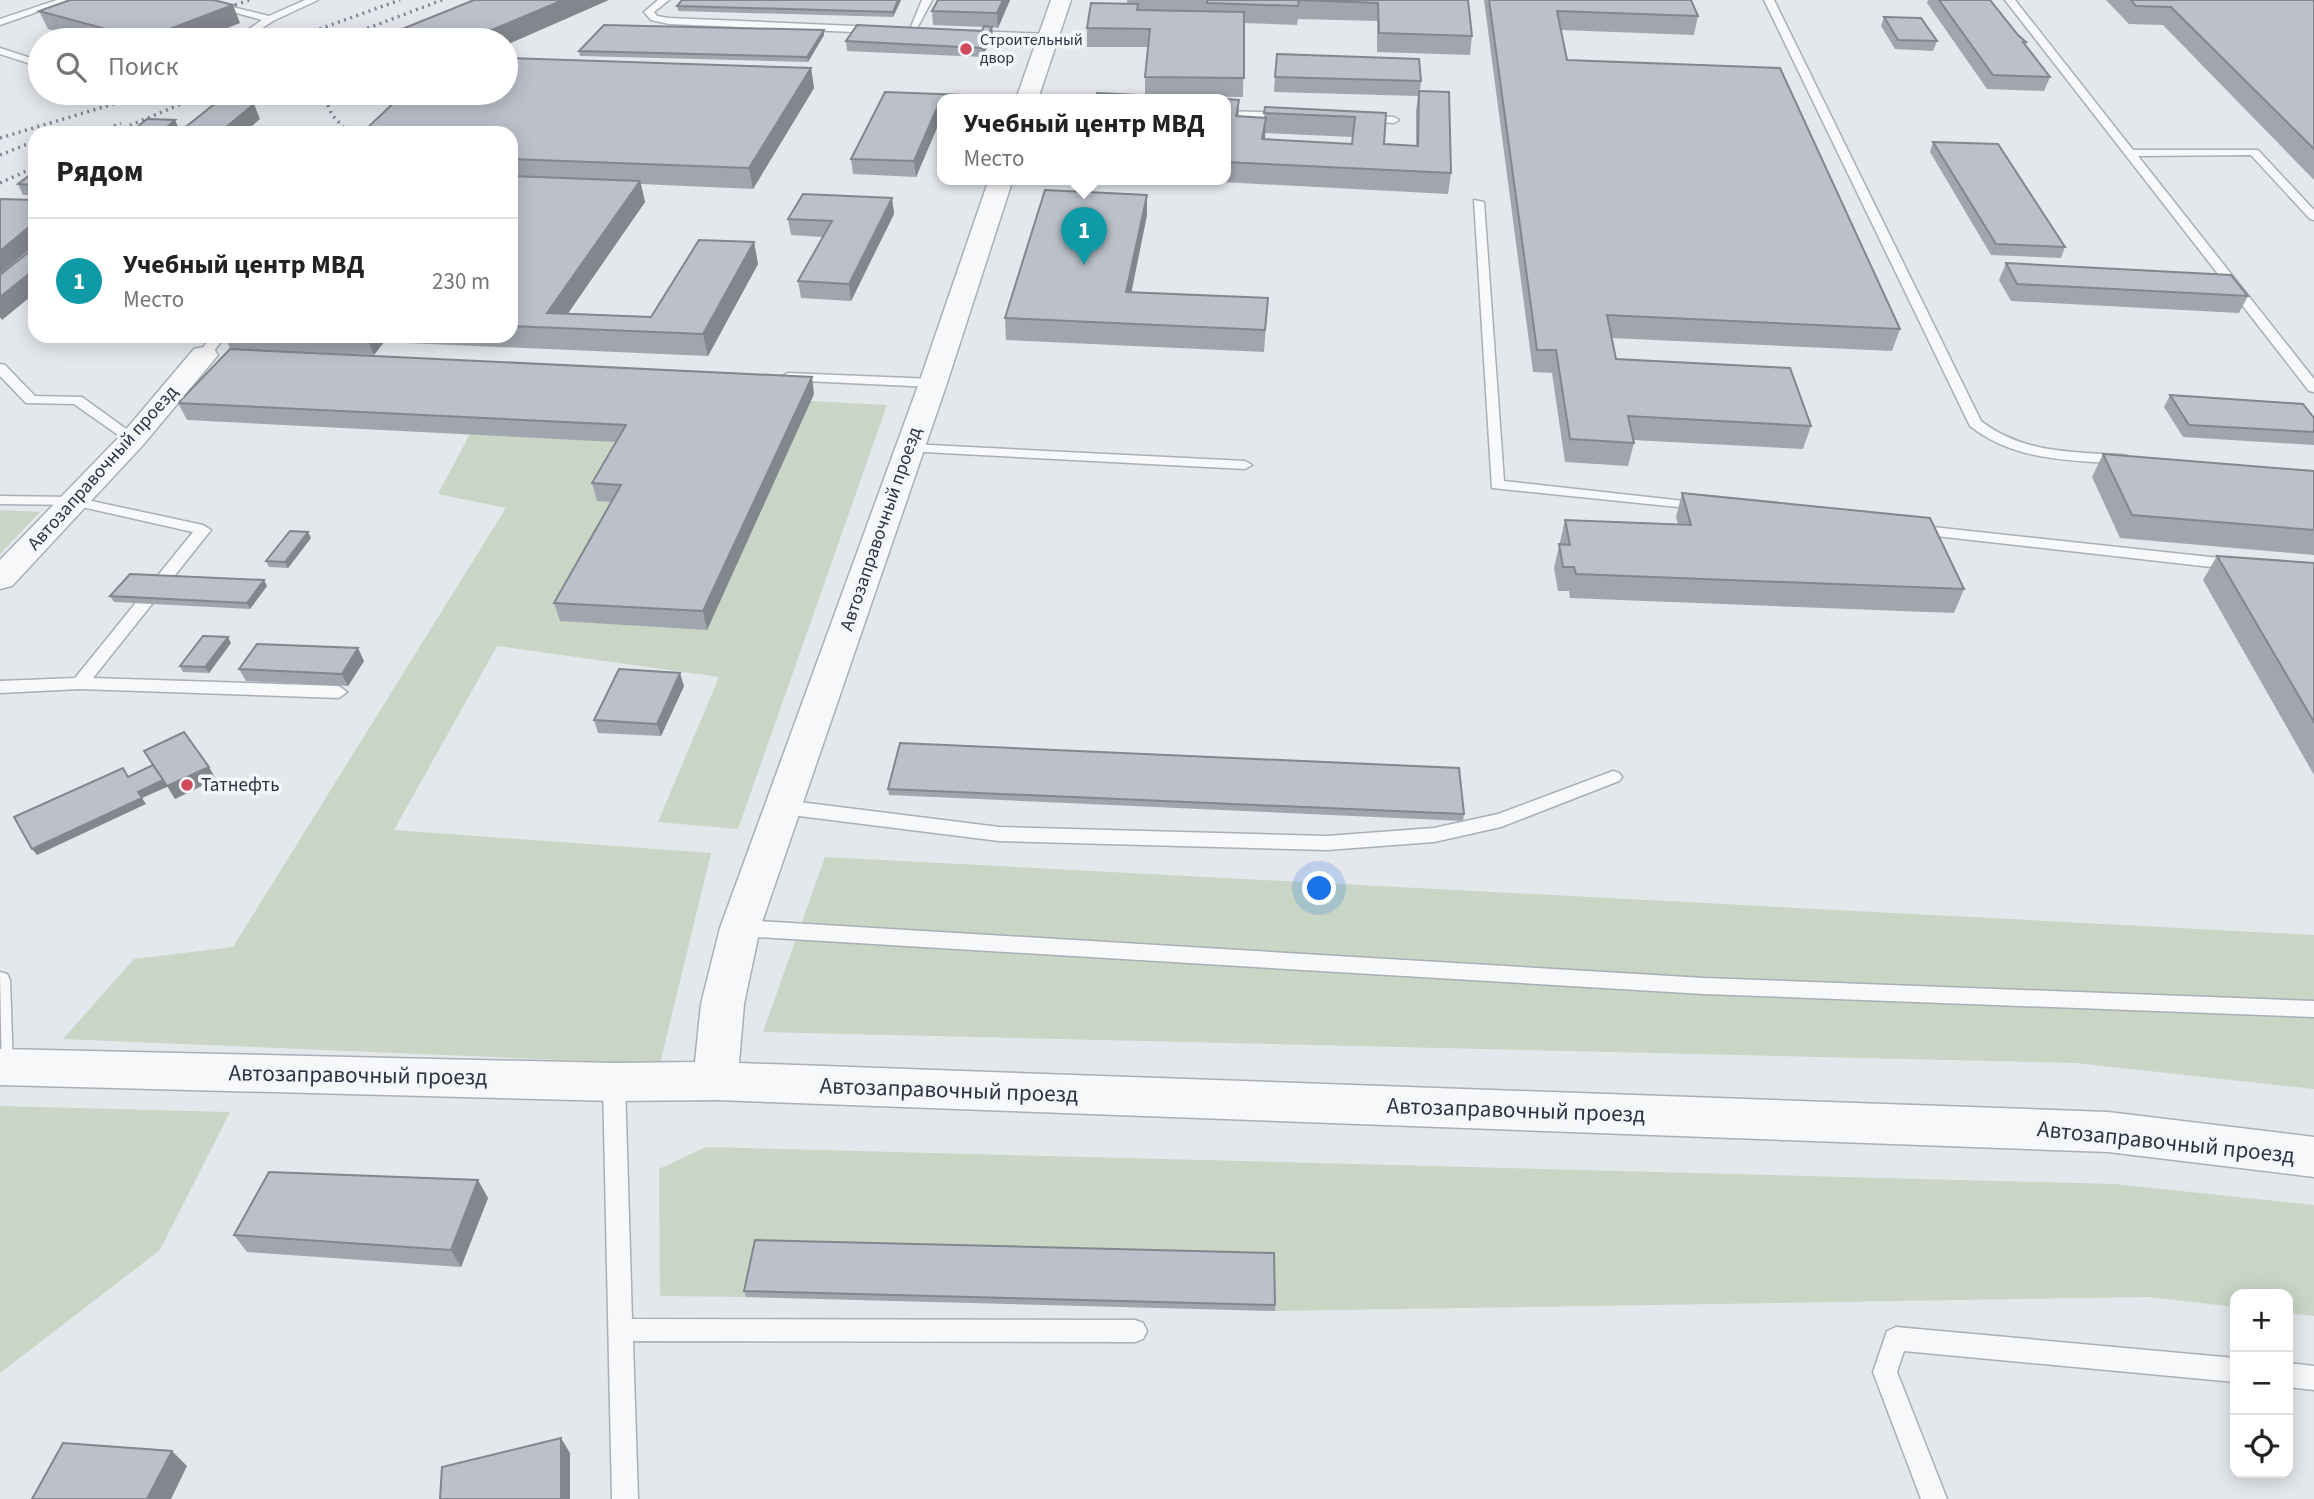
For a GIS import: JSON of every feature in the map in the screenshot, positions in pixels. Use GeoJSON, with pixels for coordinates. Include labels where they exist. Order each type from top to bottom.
{"type":"FeatureCollection","features":[{"type":"Feature","properties":{"kind":"street"},"geometry":{"type":"LineString","coordinates":[[1029,94],[1060,0]]}},
{"type":"Feature","properties":{"kind":"street","name":"Автозаправочный проезд"},"geometry":{"type":"LineString","coordinates":[[717,1082],[717,1032],[723,989],[740,928],[933,383],[999,185]]}},
{"type":"Feature","properties":{"kind":"street","name":"Автозаправочный проезд"},"geometry":{"type":"LineString","coordinates":[[0,579],[133,439],[213,349]]}},
{"type":"Feature","properties":{"kind":"street","name":"Автозаправочный проезд"},"geometry":{"type":"LineString","coordinates":[[1,1067],[614,1082],[717,1082],[2108,1132],[2314,1157]]}},
{"type":"Feature","properties":{"kind":"lane"},"geometry":{"type":"LineString","coordinates":[[0,22],[66,0]]}},
{"type":"Feature","properties":{"kind":"lane"},"geometry":{"type":"LineString","coordinates":[[256,28],[313,0]]}},
{"type":"Feature","properties":{"kind":"lane"},"geometry":{"type":"LineString","coordinates":[[664,0],[649,12],[654,18],[669,21],[884,30]]}},
{"type":"Feature","properties":{"kind":"lane"},"geometry":{"type":"LineString","coordinates":[[911,32],[927,0]]}},
{"type":"Feature","properties":{"kind":"lane"},"geometry":{"type":"LineString","coordinates":[[1769,0],[1975,423],[1987,435],[2007,445],[2033,452],[2140,461]]}},
{"type":"Feature","properties":{"kind":"lane"},"geometry":{"type":"LineString","coordinates":[[2010,0],[2314,388]]}},
{"type":"Feature","properties":{"kind":"lane"},"geometry":{"type":"LineString","coordinates":[[197,2],[270,19]]}},
{"type":"Feature","properties":{"kind":"lane"},"geometry":{"type":"LineString","coordinates":[[897,31],[924,32]]}},
{"type":"Feature","properties":{"kind":"lane"},"geometry":{"type":"LineString","coordinates":[[963,34],[1048,37]]}},
{"type":"Feature","properties":{"kind":"lane"},"geometry":{"type":"LineString","coordinates":[[0,51],[28,60]]}},
{"type":"Feature","properties":{"kind":"lane"},"geometry":{"type":"LineString","coordinates":[[1231,114],[1304,116]]}},
{"type":"Feature","properties":{"kind":"lane"},"geometry":{"type":"LineString","coordinates":[[1355,118],[1394,120]]}},
{"type":"Feature","properties":{"kind":"lane"},"geometry":{"type":"LineString","coordinates":[[2129,153],[2254,152],[2314,217]]}},
{"type":"Feature","properties":{"kind":"lane"},"geometry":{"type":"LineString","coordinates":[[1478,202],[1496,485],[1717,509]]}},
{"type":"Feature","properties":{"kind":"lane"},"geometry":{"type":"LineString","coordinates":[[0,368],[31,400],[77,400],[133,439]]}},
{"type":"Feature","properties":{"kind":"lane"},"geometry":{"type":"LineString","coordinates":[[780,377],[933,383]]}},
{"type":"Feature","properties":{"kind":"lane"},"geometry":{"type":"LineString","coordinates":[[910,447],[1245,465]]}},
{"type":"Feature","properties":{"kind":"lane"},"geometry":{"type":"LineString","coordinates":[[0,500],[74,501],[203,530],[80,682]]}},
{"type":"Feature","properties":{"kind":"lane"},"geometry":{"type":"LineString","coordinates":[[1896,528],[2248,566]]}},
{"type":"Feature","properties":{"kind":"lane"},"geometry":{"type":"LineString","coordinates":[[0,687],[80,682],[339,692]]}},
{"type":"Feature","properties":{"kind":"lane"},"geometry":{"type":"LineString","coordinates":[[783,807],[999,834],[1326,843],[1434,835],[1501,820],[1613,777]]}},
{"type":"Feature","properties":{"kind":"lane"},"geometry":{"type":"LineString","coordinates":[[740,928],[1704,986],[2314,1009]]}},
{"type":"Feature","properties":{"kind":"lane"},"geometry":{"type":"LineString","coordinates":[[0,981],[1,1067]]}},
{"type":"Feature","properties":{"kind":"lane"},"geometry":{"type":"LineString","coordinates":[[614,1082],[625,1499]]}},
{"type":"Feature","properties":{"kind":"lane"},"geometry":{"type":"LineString","coordinates":[[620,1329],[1135,1331]]}},
{"type":"Feature","properties":{"kind":"lane"},"geometry":{"type":"LineString","coordinates":[[1934,1499],[1885,1372],[1896,1339],[2230,1370]]}},
{"type":"Feature","properties":{"kind":"lane"},"geometry":{"type":"LineString","coordinates":[[2293,1376],[2314,1378]]}},
{"type":"Feature","properties":{"kind":"green space"},"geometry":{"type":"Polygon","coordinates":[[[236,371],[887,405],[738,829],[658,822],[719,677],[497,646],[394,830],[711,853],[660,1064],[63,1039],[134,959],[233,947],[506,508],[438,494],[486,404],[236,371]]]}},
{"type":"Feature","properties":{"kind":"green space"},"geometry":{"type":"Polygon","coordinates":[[[0,510],[40,512],[0,554],[0,510]]]}},
{"type":"Feature","properties":{"kind":"green space"},"geometry":{"type":"Polygon","coordinates":[[[825,857],[2314,935],[2314,1089],[2076,1063],[763,1032],[825,857]]]}},
{"type":"Feature","properties":{"kind":"green space"},"geometry":{"type":"Polygon","coordinates":[[[0,1106],[230,1112],[160,1250],[0,1373],[0,1106]]]}},
{"type":"Feature","properties":{"kind":"green space"},"geometry":{"type":"Polygon","coordinates":[[[706,1147],[2114,1184],[2314,1205],[2314,1316],[2293,1314],[2293,1289],[2230,1289],[2230,1306],[2149,1297],[1275,1311],[1273,1259],[757,1247],[746,1297],[660,1296],[659,1169],[706,1147]]]}},
{"type":"Feature","properties":{"kind":"building"},"geometry":{"type":"Polygon","coordinates":[[[70,0],[214,0],[233,5],[172,28],[102,28],[39,11],[70,0]]]}},
{"type":"Feature","properties":{"kind":"building"},"geometry":{"type":"Polygon","coordinates":[[[474,0],[563,0],[496,28],[405,28],[474,0]]]}},
{"type":"Feature","properties":{"kind":"building"},"geometry":{"type":"Polygon","coordinates":[[[682,0],[898,0],[893,12],[677,6],[682,0]]]}},
{"type":"Feature","properties":{"kind":"building"},"geometry":{"type":"Polygon","coordinates":[[[938,0],[1003,0],[997,13],[932,11],[938,0]]]}},
{"type":"Feature","properties":{"kind":"building"},"geometry":{"type":"Polygon","coordinates":[[[1207,0],[1299,0],[1298,6],[1207,3],[1207,0]]]}},
{"type":"Feature","properties":{"kind":"building"},"geometry":{"type":"Polygon","coordinates":[[[1299,0],[1468,0],[1472,36],[1379,33],[1378,3],[1299,0]]]}},
{"type":"Feature","properties":{"kind":"building"},"geometry":{"type":"Polygon","coordinates":[[[1489,0],[1691,0],[1698,16],[1557,11],[1567,60],[1780,68],[1900,329],[1607,315],[1616,359],[1790,368],[1811,426],[1628,416],[1634,443],[1570,439],[1556,350],[1537,350],[1489,0]]]}},
{"type":"Feature","properties":{"kind":"building"},"geometry":{"type":"Polygon","coordinates":[[[1939,0],[1990,0],[2026,42],[2023,42],[2050,77],[1993,75],[1939,0]]]}},
{"type":"Feature","properties":{"kind":"building"},"geometry":{"type":"Polygon","coordinates":[[[2131,0],[2314,0],[2314,149],[2171,7],[2136,6],[2131,0]]]}},
{"type":"Feature","properties":{"kind":"building"},"geometry":{"type":"Polygon","coordinates":[[[1091,3],[1138,4],[1137,10],[1244,12],[1244,78],[1145,77],[1150,29],[1087,28],[1091,3]]]}},
{"type":"Feature","properties":{"kind":"building"},"geometry":{"type":"Polygon","coordinates":[[[1884,17],[1921,18],[1937,41],[1898,40],[1884,17]]]}},
{"type":"Feature","properties":{"kind":"building"},"geometry":{"type":"Polygon","coordinates":[[[604,25],[824,30],[807,57],[579,51],[604,25]]]}},
{"type":"Feature","properties":{"kind":"building"},"geometry":{"type":"Polygon","coordinates":[[[857,25],[982,31],[984,26],[992,27],[981,48],[846,41],[857,25]]]}},
{"type":"Feature","properties":{"kind":"building"},"geometry":{"type":"Polygon","coordinates":[[[1277,54],[1419,59],[1421,81],[1275,77],[1277,54]]]}},
{"type":"Feature","properties":{"kind":"building"},"geometry":{"type":"Polygon","coordinates":[[[518,58],[811,68],[749,168],[518,159],[518,126],[369,126],[391,105],[518,105],[518,58]]]}},
{"type":"Feature","properties":{"kind":"building"},"geometry":{"type":"Polygon","coordinates":[[[1419,91],[1449,92],[1451,173],[1231,162],[1231,99],[1239,100],[1236,116],[1266,118],[1262,139],[1352,144],[1355,117],[1264,113],[1265,107],[1386,113],[1384,144],[1418,146],[1419,91]]]}},
{"type":"Feature","properties":{"kind":"building"},"geometry":{"type":"Polygon","coordinates":[[[885,92],[938,94],[937,108],[914,161],[851,159],[885,92]]]}},
{"type":"Feature","properties":{"kind":"building"},"geometry":{"type":"Polygon","coordinates":[[[213,105],[253,105],[227,126],[187,126],[213,105]]]}},
{"type":"Feature","properties":{"kind":"building"},"geometry":{"type":"Polygon","coordinates":[[[147,119],[175,120],[168,126],[138,126],[147,119]]]}},
{"type":"Feature","properties":{"kind":"building"},"geometry":{"type":"Polygon","coordinates":[[[1933,142],[1998,144],[2065,247],[1996,244],[1933,142]]]}},
{"type":"Feature","properties":{"kind":"building"},"geometry":{"type":"Polygon","coordinates":[[[28,176],[28,185],[18,184],[28,176]]]}},
{"type":"Feature","properties":{"kind":"building"},"geometry":{"type":"Polygon","coordinates":[[[518,176],[640,181],[547,313],[651,317],[699,240],[754,242],[703,334],[518,326],[518,176]]]}},
{"type":"Feature","properties":{"kind":"building"},"geometry":{"type":"Polygon","coordinates":[[[1045,190],[1147,195],[1126,292],[1268,298],[1265,330],[1005,318],[1045,190]]]}},
{"type":"Feature","properties":{"kind":"building"},"geometry":{"type":"Polygon","coordinates":[[[803,194],[892,198],[849,284],[798,281],[832,221],[788,219],[803,194]]]}},
{"type":"Feature","properties":{"kind":"building"},"geometry":{"type":"Polygon","coordinates":[[[0,199],[28,200],[28,228],[0,251],[0,199]]]}},
{"type":"Feature","properties":{"kind":"building"},"geometry":{"type":"Polygon","coordinates":[[[28,253],[28,275],[0,297],[0,275],[28,253]]]}},
{"type":"Feature","properties":{"kind":"building"},"geometry":{"type":"Polygon","coordinates":[[[2006,263],[2231,275],[2248,296],[2017,284],[2006,263]]]}},
{"type":"Feature","properties":{"kind":"building"},"geometry":{"type":"Polygon","coordinates":[[[230,349],[812,377],[703,611],[554,603],[621,485],[592,483],[626,425],[178,403],[230,349]]]}},
{"type":"Feature","properties":{"kind":"building"},"geometry":{"type":"Polygon","coordinates":[[[2170,395],[2303,404],[2314,418],[2314,432],[2189,425],[2170,395]]]}},
{"type":"Feature","properties":{"kind":"building"},"geometry":{"type":"Polygon","coordinates":[[[2103,454],[2314,471],[2314,530],[2132,515],[2103,454]]]}},
{"type":"Feature","properties":{"kind":"building"},"geometry":{"type":"Polygon","coordinates":[[[1682,493],[1930,518],[1964,589],[1576,574],[1574,567],[1563,567],[1559,544],[1570,545],[1565,520],[1691,525],[1682,493]]]}},
{"type":"Feature","properties":{"kind":"building"},"geometry":{"type":"Polygon","coordinates":[[[290,531],[308,532],[285,562],[266,561],[290,531]]]}},
{"type":"Feature","properties":{"kind":"building"},"geometry":{"type":"Polygon","coordinates":[[[2217,556],[2314,563],[2314,722],[2217,556]]]}},
{"type":"Feature","properties":{"kind":"building"},"geometry":{"type":"Polygon","coordinates":[[[130,574],[264,580],[247,603],[110,596],[130,574]]]}},
{"type":"Feature","properties":{"kind":"building"},"geometry":{"type":"Polygon","coordinates":[[[203,636],[228,637],[205,667],[180,666],[203,636]]]}},
{"type":"Feature","properties":{"kind":"building"},"geometry":{"type":"Polygon","coordinates":[[[257,644],[358,648],[342,674],[239,669],[257,644]]]}},
{"type":"Feature","properties":{"kind":"building"},"geometry":{"type":"Polygon","coordinates":[[[619,669],[680,673],[657,724],[594,720],[619,669]]]}},
{"type":"Feature","properties":{"kind":"building"},"geometry":{"type":"Polygon","coordinates":[[[184,732],[209,767],[167,786],[144,751],[184,732]]]}},
{"type":"Feature","properties":{"kind":"building"},"geometry":{"type":"Polygon","coordinates":[[[900,743],[1459,768],[1464,814],[888,789],[900,743]]]}},
{"type":"Feature","properties":{"kind":"building"},"geometry":{"type":"Polygon","coordinates":[[[153,765],[163,780],[138,792],[142,798],[32,849],[14,817],[123,768],[128,777],[153,765]]]}},
{"type":"Feature","properties":{"kind":"building"},"geometry":{"type":"Polygon","coordinates":[[[269,1172],[478,1180],[451,1250],[234,1235],[269,1172]]]}},
{"type":"Feature","properties":{"kind":"building"},"geometry":{"type":"Polygon","coordinates":[[[755,1240],[1274,1253],[1275,1305],[744,1291],[755,1240]]]}},
{"type":"Feature","properties":{"kind":"building"},"geometry":{"type":"Polygon","coordinates":[[[561,1438],[561,1499],[440,1499],[442,1467],[561,1438]]]}},
{"type":"Feature","properties":{"kind":"building"},"geometry":{"type":"Polygon","coordinates":[[[63,1443],[172,1451],[147,1499],[32,1499],[63,1443]]]}},
{"type":"Feature","properties":{"kind":"railway"},"geometry":{"type":"LineString","coordinates":[[235,5],[249,0]]}},
{"type":"Feature","properties":{"kind":"railway"},"geometry":{"type":"LineString","coordinates":[[322,28],[400,0]]}},
{"type":"Feature","properties":{"kind":"railway"},"geometry":{"type":"LineString","coordinates":[[368,28],[442,0]]}},
{"type":"Feature","properties":{"kind":"railway"},"geometry":{"type":"LineString","coordinates":[[40,126],[110,105]]}},
{"type":"Feature","properties":{"kind":"railway"},"geometry":{"type":"LineString","coordinates":[[129,126],[178,105]]}},
{"type":"Feature","properties":{"kind":"railway"},"geometry":{"type":"LineString","coordinates":[[328,105],[332,115],[342,126]]}},
{"type":"Feature","properties":{"kind":"railway"},"geometry":{"type":"LineString","coordinates":[[114,126],[121,123]]}},
{"type":"Feature","properties":{"kind":"railway"},"geometry":{"type":"LineString","coordinates":[[0,138],[28,130]]}},
{"type":"Feature","properties":{"kind":"railway"},"geometry":{"type":"LineString","coordinates":[[0,155],[28,144]]}},
{"type":"Feature","properties":{"kind":"railway"},"geometry":{"type":"LineString","coordinates":[[0,183],[28,170]]}},
{"type":"Feature","properties":{"kind":"place","name":"Строительный двор"},"geometry":{"type":"Point","coordinates":[966,49]}},
{"type":"Feature","properties":{"kind":"place","name":"Учебный центр МВД"},"geometry":{"type":"Point","coordinates":[1084,265]}},
{"type":"Feature","properties":{"kind":"place","name":"Татнефть"},"geometry":{"type":"Point","coordinates":[187,785]}}]}
